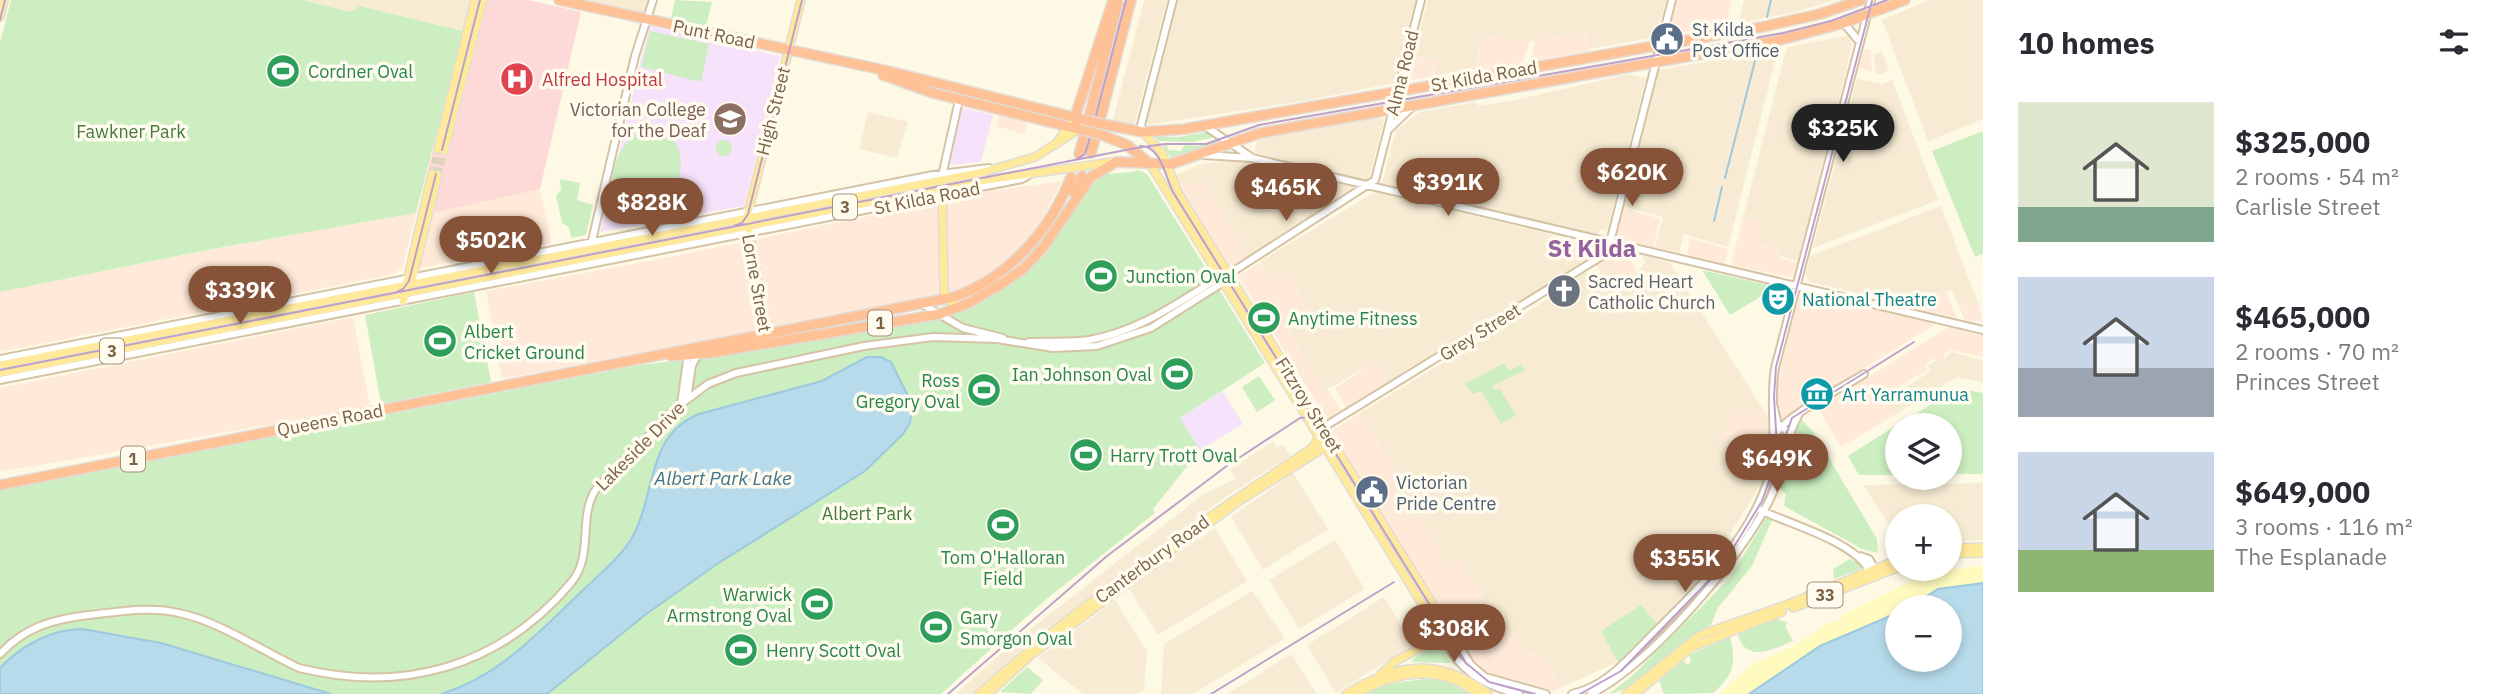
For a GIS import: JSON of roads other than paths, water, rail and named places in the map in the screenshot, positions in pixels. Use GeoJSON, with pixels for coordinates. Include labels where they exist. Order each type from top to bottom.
{"type":"FeatureCollection","features":[{"type":"Feature","properties":{"kind":"highway","name":"Punt Road"},"geometry":{"type":"LineString","coordinates":[[559,0],[869,69],[1068,127],[1088,123]]}},
{"type":"Feature","properties":{"kind":"highway"},"geometry":{"type":"LineString","coordinates":[[1088,123],[1116,0]]}},
{"type":"Feature","properties":{"kind":"highway"},"geometry":{"type":"LineString","coordinates":[[1088,123],[1116,0]]}},
{"type":"Feature","properties":{"kind":"highway"},"geometry":{"type":"LineString","coordinates":[[1079,154],[1131,0]]}},
{"type":"Feature","properties":{"kind":"highway","name":"St Kilda Road"},"geometry":{"type":"LineString","coordinates":[[1088,123],[1143,132],[1203,126],[1781,23],[1861,0]]}},
{"type":"Feature","properties":{"kind":"highway","name":"3"},"geometry":{"type":"LineString","coordinates":[[1865,16],[1905,0]]}},
{"type":"Feature","properties":{"kind":"highway","name":"St Kilda Road"},"geometry":{"type":"LineString","coordinates":[[1116,162],[1167,165],[1203,155],[1260,132],[1780,40],[1865,16]]}},
{"type":"Feature","properties":{"kind":"highway","name":"Punt Road"},"geometry":{"type":"LineString","coordinates":[[960,95],[1088,123],[1099,137],[1128,145],[1150,164]]}},
{"type":"Feature","properties":{"kind":"highway"},"geometry":{"type":"LineString","coordinates":[[1091,153],[1099,137]]}},
{"type":"Feature","properties":{"kind":"highway"},"geometry":{"type":"LineString","coordinates":[[997,287],[1023,269],[1043,248],[1066,218],[1091,177],[1116,162]]}},
{"type":"Feature","properties":{"kind":"highway","name":"Queens Road"},"geometry":{"type":"LineString","coordinates":[[0,485],[661,356],[767,339],[950,298],[988,281],[1019,256],[1051,218],[1071,173]]}},
{"type":"Feature","properties":{"kind":"highway","name":"Queens Road"},"geometry":{"type":"LineString","coordinates":[[786,335],[940,314],[961,307],[997,287],[1047,234],[1082,176]]}},
{"type":"Feature","properties":{"kind":"main road"},"geometry":{"type":"LineString","coordinates":[[0,17],[4,0]]}},
{"type":"Feature","properties":{"kind":"main road"},"geometry":{"type":"LineString","coordinates":[[462,71],[475,0]]}},
{"type":"Feature","properties":{"kind":"main road"},"geometry":{"type":"LineString","coordinates":[[441,150],[483,0]]}},
{"type":"Feature","properties":{"kind":"main road","name":"High Street"},"geometry":{"type":"LineString","coordinates":[[747,222],[801,0]]}},
{"type":"Feature","properties":{"kind":"main road","name":"St Kilda Road"},"geometry":{"type":"LineString","coordinates":[[0,365],[292,305],[407,288],[500,264],[747,222],[942,184],[989,168],[1030,159],[1055,146],[1088,123]]}},
{"type":"Feature","properties":{"kind":"main road"},"geometry":{"type":"LineString","coordinates":[[1055,146],[1068,127]]}},
{"type":"Feature","properties":{"kind":"main road","name":"Fitzroy Street"},"geometry":{"type":"LineString","coordinates":[[1143,132],[1161,151],[1179,194],[1325,430],[1445,632]]}},
{"type":"Feature","properties":{"kind":"main road","name":"St Kilda Road"},"geometry":{"type":"LineString","coordinates":[[747,222],[859,193],[1071,173],[1092,165],[1116,162]]}},
{"type":"Feature","properties":{"kind":"main road","name":"Fitzroy Street"},"geometry":{"type":"LineString","coordinates":[[1150,164],[1321,441],[1445,632]]}},
{"type":"Feature","properties":{"kind":"main road"},"geometry":{"type":"LineString","coordinates":[[407,288],[435,174]]}},
{"type":"Feature","properties":{"kind":"main road"},"geometry":{"type":"LineString","coordinates":[[942,184],[946,280],[944,291],[961,307]]}},
{"type":"Feature","properties":{"kind":"main road","name":"Lorne Street"},"geometry":{"type":"LineString","coordinates":[[747,222],[767,339]]}},
{"type":"Feature","properties":{"kind":"main road","name":"St Kilda Road"},"geometry":{"type":"LineString","coordinates":[[0,373],[591,250]]}},
{"type":"Feature","properties":{"kind":"main road","name":"Lakeside Drive"},"geometry":{"type":"LineString","coordinates":[[1221,280],[1229,274]]}},
{"type":"Feature","properties":{"kind":"main road","name":"Canterbury Road"},"geometry":{"type":"LineString","coordinates":[[988,694],[1037,650],[1239,501],[1319,451],[1325,430]]}},
{"type":"Feature","properties":{"kind":"main road","name":"Canterbury Road"},"geometry":{"type":"LineString","coordinates":[[979,694],[1030,649],[1237,496],[1321,441]]}},
{"type":"Feature","properties":{"kind":"main road"},"geometry":{"type":"LineString","coordinates":[[1962,548],[1983,547]]}},
{"type":"Feature","properties":{"kind":"main road"},"geometry":{"type":"LineString","coordinates":[[1962,554],[1983,553]]}},
{"type":"Feature","properties":{"kind":"main road","name":"33"},"geometry":{"type":"LineString","coordinates":[[1626,694],[1690,641],[1885,566]]}},
{"type":"Feature","properties":{"kind":"main road","name":"33"},"geometry":{"type":"LineString","coordinates":[[1872,572],[1885,570]]}},
{"type":"Feature","properties":{"kind":"main road"},"geometry":{"type":"LineString","coordinates":[[1380,675],[1382,670],[1445,632]]}},
{"type":"Feature","properties":{"kind":"main road","name":"33"},"geometry":{"type":"LineString","coordinates":[[1635,694],[1686,651],[1717,632]]}},
{"type":"Feature","properties":{"kind":"main road"},"geometry":{"type":"LineString","coordinates":[[1356,694],[1403,673],[1413,652]]}},
{"type":"Feature","properties":{"kind":"main road"},"geometry":{"type":"LineString","coordinates":[[1402,657],[1403,673]]}},
{"type":"Feature","properties":{"kind":"main road"},"geometry":{"type":"LineString","coordinates":[[1346,694],[1380,675],[1403,673],[1443,675],[1482,687]]}},
{"type":"Feature","properties":{"kind":"street"},"geometry":{"type":"LineString","coordinates":[[591,250],[646,19],[653,0]]}},
{"type":"Feature","properties":{"kind":"street"},"geometry":{"type":"LineString","coordinates":[[1143,132],[1141,123],[1172,0]]}},
{"type":"Feature","properties":{"kind":"street","name":"Alma Road"},"geometry":{"type":"LineString","coordinates":[[1370,185],[1377,176],[1421,0]]}},
{"type":"Feature","properties":{"kind":"street"},"geometry":{"type":"LineString","coordinates":[[1610,242],[1672,0]]}},
{"type":"Feature","properties":{"kind":"street"},"geometry":{"type":"LineString","coordinates":[[1839,8],[1846,0]]}},
{"type":"Feature","properties":{"kind":"street"},"geometry":{"type":"LineString","coordinates":[[1853,70],[1857,38],[1870,0]]}},
{"type":"Feature","properties":{"kind":"street"},"geometry":{"type":"LineString","coordinates":[[1759,510],[1772,465],[1775,368],[1865,16]]}},
{"type":"Feature","properties":{"kind":"street"},"geometry":{"type":"LineString","coordinates":[[1844,23],[1857,38]]}},
{"type":"Feature","properties":{"kind":"street"},"geometry":{"type":"LineString","coordinates":[[942,184],[960,95]]}},
{"type":"Feature","properties":{"kind":"street"},"geometry":{"type":"LineString","coordinates":[[1388,130],[1415,104]]}},
{"type":"Feature","properties":{"kind":"street"},"geometry":{"type":"LineString","coordinates":[[1203,126],[1219,133],[1252,158]]}},
{"type":"Feature","properties":{"kind":"street"},"geometry":{"type":"LineString","coordinates":[[1203,155],[1252,158],[1983,331]]}},
{"type":"Feature","properties":{"kind":"street"},"geometry":{"type":"LineString","coordinates":[[1229,274],[1370,185]]}},
{"type":"Feature","properties":{"kind":"street","name":"St Kilda Road"},"geometry":{"type":"LineString","coordinates":[[591,250],[747,222]]}},
{"type":"Feature","properties":{"kind":"street","name":"St Kilda Road"},"geometry":{"type":"LineString","coordinates":[[0,380],[407,288],[747,222]]}},
{"type":"Feature","properties":{"kind":"street","name":"Grey Street"},"geometry":{"type":"LineString","coordinates":[[1325,430],[1344,415],[1593,262],[1602,256],[1610,242]]}},
{"type":"Feature","properties":{"kind":"street","name":"Lakeside Drive"},"geometry":{"type":"LineString","coordinates":[[446,676],[500,649],[570,584],[583,562],[593,494],[684,402],[703,387],[744,371],[895,341],[944,337],[1009,341],[1053,348],[1096,342],[1144,331],[1213,290],[1221,280]]}},
{"type":"Feature","properties":{"kind":"street","name":"Lakeside Drive"},"geometry":{"type":"LineString","coordinates":[[1096,342],[1154,319],[1221,280]]}},
{"type":"Feature","properties":{"kind":"street"},"geometry":{"type":"LineString","coordinates":[[1213,290],[1228,292]]}},
{"type":"Feature","properties":{"kind":"street"},"geometry":{"type":"LineString","coordinates":[[922,304],[963,328],[996,335],[1009,341]]}},
{"type":"Feature","properties":{"kind":"street","name":"St Kilda Road"},"geometry":{"type":"LineString","coordinates":[[0,359],[292,305]]}},
{"type":"Feature","properties":{"kind":"street"},"geometry":{"type":"LineString","coordinates":[[684,402],[690,379],[692,353]]}},
{"type":"Feature","properties":{"kind":"street"},"geometry":{"type":"LineString","coordinates":[[684,402],[692,353]]}},
{"type":"Feature","properties":{"kind":"street"},"geometry":{"type":"LineString","coordinates":[[1772,450],[1774,434],[1799,414],[1864,374]]}},
{"type":"Feature","properties":{"kind":"street"},"geometry":{"type":"LineString","coordinates":[[690,379],[703,387]]}},
{"type":"Feature","properties":{"kind":"street"},"geometry":{"type":"LineString","coordinates":[[1773,404],[1778,424],[1790,436]]}},
{"type":"Feature","properties":{"kind":"street"},"geometry":{"type":"LineString","coordinates":[[1591,694],[1622,671],[1722,568],[1759,510],[1781,467],[1799,414]]}},
{"type":"Feature","properties":{"kind":"street"},"geometry":{"type":"LineString","coordinates":[[1772,465],[1781,467]]}},
{"type":"Feature","properties":{"kind":"street"},"geometry":{"type":"LineString","coordinates":[[1759,510],[1791,521],[1854,555],[1868,558],[1872,572]]}},
{"type":"Feature","properties":{"kind":"street"},"geometry":{"type":"LineString","coordinates":[[0,654],[26,632],[53,620],[139,610],[162,610],[202,621],[329,679],[385,686]]}},
{"type":"Feature","properties":{"kind":"street","name":"Fitzroy Street"},"geometry":{"type":"LineString","coordinates":[[1445,632],[1461,666],[1482,687]]}},
{"type":"Feature","properties":{"kind":"street"},"geometry":{"type":"LineString","coordinates":[[1482,687],[1497,682],[1546,694]]}},
{"type":"Feature","properties":{"kind":"street"},"geometry":{"type":"LineString","coordinates":[[1572,694],[1603,684]]}},
{"type":"Feature","properties":{"kind":"street"},"geometry":{"type":"LineString","coordinates":[[1482,687],[1519,694]]}},
{"type":"Feature","properties":{"kind":"water","name":"Albert Park Lake"},"geometry":{"type":"Polygon","coordinates":[[[867,357],[881,357],[891,362],[912,404],[910,423],[903,434],[865,471],[717,564],[645,615],[547,694],[441,694],[482,676],[518,651],[616,558],[628,544],[640,520],[661,451],[670,436],[682,424],[699,414],[822,381],[867,357]]]}},
{"type":"Feature","properties":{"kind":"water"},"geometry":{"type":"Polygon","coordinates":[[[1983,583],[1983,694],[1749,694],[1820,646],[1885,618],[1885,672],[1962,672],[1962,595],[1929,595],[1938,589],[1983,583]]]}},
{"type":"Feature","properties":{"kind":"water"},"geometry":{"type":"Polygon","coordinates":[[[82,629],[161,643],[331,694],[0,694],[0,668],[17,653],[37,640],[59,632],[82,629]]]}},
{"type":"Feature","properties":{"kind":"waterway"},"geometry":{"type":"LineString","coordinates":[[1767,17],[1771,0]]}},
{"type":"Feature","properties":{"kind":"waterway"},"geometry":{"type":"LineString","coordinates":[[1725,178],[1757,53]]}},
{"type":"Feature","properties":{"kind":"waterway"},"geometry":{"type":"LineString","coordinates":[[1714,221],[1722,187]]}},
{"type":"Feature","properties":{"kind":"tunnel"},"geometry":{"type":"LineString","coordinates":[[432,174],[438,149]]}},
{"type":"Feature","properties":{"kind":"tunnel"},"geometry":{"type":"LineString","coordinates":[[438,175],[444,151]]}},
{"type":"Feature","properties":{"kind":"tram line"},"geometry":{"type":"LineString","coordinates":[[0,20],[5,0]]}},
{"type":"Feature","properties":{"kind":"tram line"},"geometry":{"type":"LineString","coordinates":[[442,150],[480,0]]}},
{"type":"Feature","properties":{"kind":"tram line"},"geometry":{"type":"LineString","coordinates":[[734,226],[742,223],[748,214],[802,0]]}},
{"type":"Feature","properties":{"kind":"tram line"},"geometry":{"type":"LineString","coordinates":[[1096,115],[1126,0]]}},
{"type":"Feature","properties":{"kind":"tram line"},"geometry":{"type":"LineString","coordinates":[[0,370],[1136,148],[1165,144],[1206,144],[1259,125],[1783,33],[1831,21],[1887,0]]}},
{"type":"Feature","properties":{"kind":"tram line"},"geometry":{"type":"LineString","coordinates":[[1777,447],[1774,397],[1776,367],[1872,1]]}},
{"type":"Feature","properties":{"kind":"tram line"},"geometry":{"type":"LineString","coordinates":[[1075,160],[1085,154],[1090,137]]}},
{"type":"Feature","properties":{"kind":"tram line"},"geometry":{"type":"LineString","coordinates":[[1140,146],[1147,147],[1158,156],[1173,192],[1466,663],[1489,682],[1535,694]]}},
{"type":"Feature","properties":{"kind":"tram line"},"geometry":{"type":"LineString","coordinates":[[395,293],[403,289],[409,281],[436,174]]}},
{"type":"Feature","properties":{"kind":"tram line"},"geometry":{"type":"LineString","coordinates":[[1580,694],[1621,671],[1721,568],[1762,501],[1792,418],[1914,342]]}},
{"type":"Feature","properties":{"kind":"tram line"},"geometry":{"type":"LineString","coordinates":[[948,694],[1107,556],[1228,465],[1300,418],[1310,417],[1317,423]]}},
{"type":"Feature","properties":{"kind":"tram line"},"geometry":{"type":"LineString","coordinates":[[1211,694],[1394,582]]}},
{"type":"Feature","properties":{"kind":"place","name":"St Kilda Post Office"},"geometry":{"type":"Point","coordinates":[1667,39]}},
{"type":"Feature","properties":{"kind":"place","name":"Cordner Oval"},"geometry":{"type":"Point","coordinates":[283,71]}},
{"type":"Feature","properties":{"kind":"place","name":"Alfred Hospital"},"geometry":{"type":"Point","coordinates":[517,79]}},
{"type":"Feature","properties":{"kind":"place","name":"Victorian College for the Deaf"},"geometry":{"type":"Point","coordinates":[730,119]}},
{"type":"Feature","properties":{"kind":"place","name":"Junction Oval"},"geometry":{"type":"Point","coordinates":[1101,276]}},
{"type":"Feature","properties":{"kind":"place","name":"Sacred Heart Catholic Church"},"geometry":{"type":"Point","coordinates":[1564,291]}},
{"type":"Feature","properties":{"kind":"place","name":"National Theatre"},"geometry":{"type":"Point","coordinates":[1778,299]}},
{"type":"Feature","properties":{"kind":"place","name":"Anytime Fitness"},"geometry":{"type":"Point","coordinates":[1264,318]}},
{"type":"Feature","properties":{"kind":"place","name":"Albert Cricket Ground"},"geometry":{"type":"Point","coordinates":[440,341]}},
{"type":"Feature","properties":{"kind":"place","name":"Ian Johnson Oval"},"geometry":{"type":"Point","coordinates":[1177,374]}},
{"type":"Feature","properties":{"kind":"place","name":"Ross Gregory Oval"},"geometry":{"type":"Point","coordinates":[984,390]}},
{"type":"Feature","properties":{"kind":"place","name":"Art Yarramunua"},"geometry":{"type":"Point","coordinates":[1817,394]}},
{"type":"Feature","properties":{"kind":"place","name":"Harry Trott Oval"},"geometry":{"type":"Point","coordinates":[1086,455]}},
{"type":"Feature","properties":{"kind":"place","name":"Victorian Pride Centre"},"geometry":{"type":"Point","coordinates":[1372,492]}},
{"type":"Feature","properties":{"kind":"place","name":"Tom O'Halloran Field"},"geometry":{"type":"Point","coordinates":[1003,525]}},
{"type":"Feature","properties":{"kind":"place","name":"Warwick Armstrong Oval"},"geometry":{"type":"Point","coordinates":[817,604]}},
{"type":"Feature","properties":{"kind":"place","name":"Gary Smorgon Oval"},"geometry":{"type":"Point","coordinates":[936,627]}},
{"type":"Feature","properties":{"kind":"place","name":"Henry Scott Oval"},"geometry":{"type":"Point","coordinates":[741,650]}},
{"type":"Feature","properties":{"kind":"district","name":"St Kilda"},"geometry":{"type":"Point","coordinates":[1592,248]}},
{"type":"Feature","properties":{"kind":"park label","name":"Fawkner Park"},"geometry":{"type":"Point","coordinates":[131,131]}},
{"type":"Feature","properties":{"kind":"park label","name":"Albert Park"},"geometry":{"type":"Point","coordinates":[867,513]}}]}
